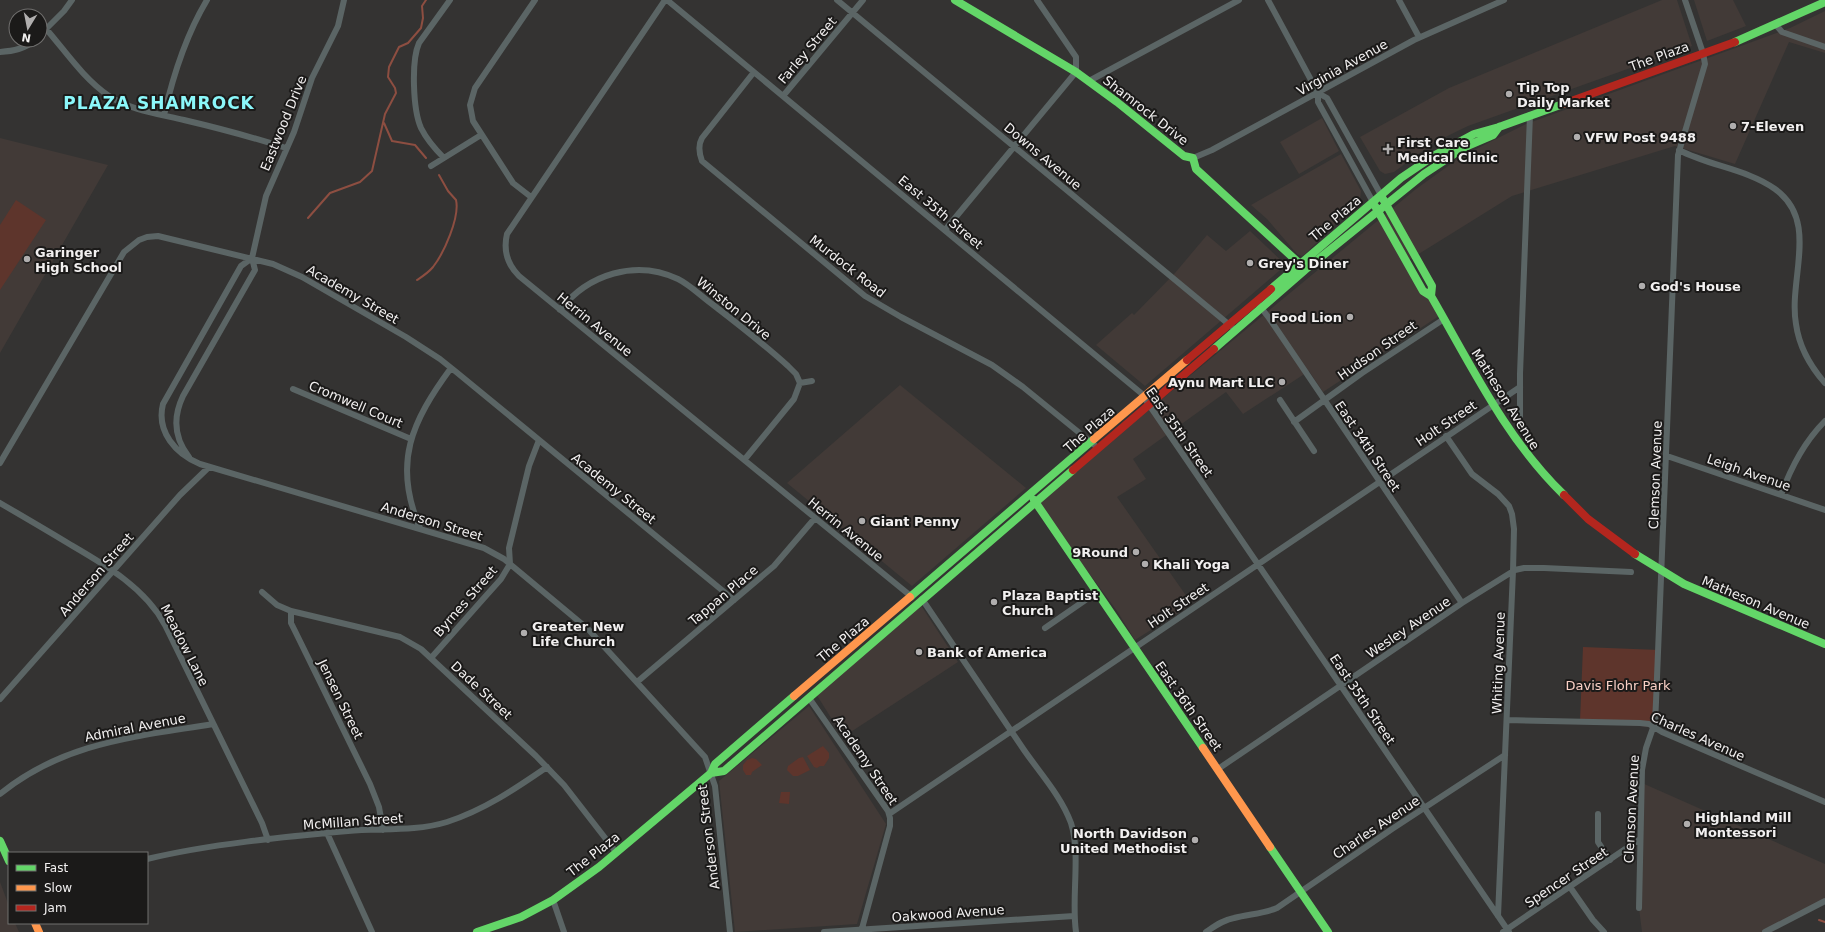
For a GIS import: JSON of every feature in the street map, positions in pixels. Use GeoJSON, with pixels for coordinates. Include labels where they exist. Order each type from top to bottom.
{"type":"FeatureCollection","features":[{"type":"Feature","properties":{"kind":"main road","name":"Shamrock Drive"},"geometry":{"type":"LineString","coordinates":[[955,0],[1076,72],[1184,156],[1193,158],[1196,169],[1300,264]]}},
{"type":"Feature","properties":{"kind":"main road","name":"The Plaza"},"geometry":{"type":"LineString","coordinates":[[1258,304],[1300,264],[1381,195],[1407,174],[1438,153],[1489,128],[1499,127],[1737,42],[1825,2]]}},
{"type":"Feature","properties":{"kind":"main road","name":"The Plaza"},"geometry":{"type":"LineString","coordinates":[[711,773],[724,771],[922,599],[1036,503],[1098,448],[1146,401],[1258,304],[1442,161],[1465,147],[1492,135],[1499,127]]}},
{"type":"Feature","properties":{"kind":"main road","name":"Matheson Avenue"},"geometry":{"type":"LineString","coordinates":[[1381,195],[1432,286],[1431,296]]}},
{"type":"Feature","properties":{"kind":"main road","name":"Matheson Avenue"},"geometry":{"type":"LineString","coordinates":[[1373,202],[1423,291],[1431,296],[1493,404],[1515,439],[1534,464],[1569,502],[1615,540],[1661,571],[1684,584],[1825,644]]}},
{"type":"Feature","properties":{"kind":"main road","name":"The Plaza"},"geometry":{"type":"LineString","coordinates":[[477,932],[521,917],[553,900],[616,852],[711,773],[715,764],[912,597],[1091,442],[1146,401]]}},
{"type":"Feature","properties":{"kind":"main road","name":"East 36th Street"},"geometry":{"type":"LineString","coordinates":[[1030,495],[1328,932]]}},
{"type":"Feature","properties":{"kind":"main road"},"geometry":{"type":"LineString","coordinates":[[0,841],[8,859]]}},
{"type":"Feature","properties":{"kind":"street"},"geometry":{"type":"LineString","coordinates":[[48,28],[72,0]]}},
{"type":"Feature","properties":{"kind":"street"},"geometry":{"type":"LineString","coordinates":[[164,115],[184,49],[207,0]]}},
{"type":"Feature","properties":{"kind":"street","name":"Eastwood Drive"},"geometry":{"type":"LineString","coordinates":[[194,462],[183,450],[179,441],[176,424],[178,409],[183,396],[255,270],[252,258],[266,196],[294,132],[312,78],[338,26],[344,0]]}},
{"type":"Feature","properties":{"kind":"street"},"geometry":{"type":"LineString","coordinates":[[444,158],[424,134],[419,121],[414,67],[419,43],[450,0]]}},
{"type":"Feature","properties":{"kind":"street"},"geometry":{"type":"LineString","coordinates":[[531,197],[513,183],[481,135],[471,115],[470,104],[472,94],[535,0]]}},
{"type":"Feature","properties":{"kind":"street","name":"East 35th Street"},"geometry":{"type":"LineString","coordinates":[[666,0],[1131,384],[1146,401],[1258,564],[1498,916],[1506,931]]}},
{"type":"Feature","properties":{"kind":"street","name":"Herrin Avenue"},"geometry":{"type":"LineString","coordinates":[[666,0],[507,234],[505,242],[506,255],[510,265],[516,273],[560,310],[745,459],[912,597]]}},
{"type":"Feature","properties":{"kind":"street","name":"Downs Avenue"},"geometry":{"type":"LineString","coordinates":[[837,0],[1231,327]]}},
{"type":"Feature","properties":{"kind":"street","name":"Farley Street"},"geometry":{"type":"LineString","coordinates":[[783,96],[863,0]]}},
{"type":"Feature","properties":{"kind":"street"},"geometry":{"type":"LineString","coordinates":[[945,230],[1076,72],[1076,57],[1037,0]]}},
{"type":"Feature","properties":{"kind":"street"},"geometry":{"type":"LineString","coordinates":[[1089,81],[1239,0]]}},
{"type":"Feature","properties":{"kind":"street","name":"Matheson Avenue"},"geometry":{"type":"LineString","coordinates":[[1268,0],[1318,93],[1318,102],[1373,202]]}},
{"type":"Feature","properties":{"kind":"street"},"geometry":{"type":"LineString","coordinates":[[1399,0],[1419,37]]}},
{"type":"Feature","properties":{"kind":"street","name":"Virginia Avenue"},"geometry":{"type":"LineString","coordinates":[[1193,158],[1202,156],[1419,37],[1504,0]]}},
{"type":"Feature","properties":{"kind":"street","name":"Clemson Avenue"},"geometry":{"type":"LineString","coordinates":[[1638,908],[1643,763],[1653,727],[1656,702],[1679,150],[1704,72],[1705,64],[1703,53],[1685,0]]}},
{"type":"Feature","properties":{"kind":"street"},"geometry":{"type":"LineString","coordinates":[[1776,25],[1782,32],[1825,47]]}},
{"type":"Feature","properties":{"kind":"street"},"geometry":{"type":"LineString","coordinates":[[48,32],[87,76],[104,92],[124,104],[286,148]]}},
{"type":"Feature","properties":{"kind":"street"},"geometry":{"type":"LineString","coordinates":[[0,52],[22,48]]}},
{"type":"Feature","properties":{"kind":"street","name":"Murdock Road"},"geometry":{"type":"LineString","coordinates":[[754,72],[702,138],[699,145],[699,154],[702,161],[865,296],[901,317],[992,365],[1023,386],[1098,448]]}},
{"type":"Feature","properties":{"kind":"street","name":"Matheson Avenue"},"geometry":{"type":"LineString","coordinates":[[1318,93],[1327,98],[1381,195]]}},
{"type":"Feature","properties":{"kind":"street"},"geometry":{"type":"LineString","coordinates":[[1520,418],[1530,115]]}},
{"type":"Feature","properties":{"kind":"street"},"geometry":{"type":"LineString","coordinates":[[431,166],[481,135]]}},
{"type":"Feature","properties":{"kind":"street"},"geometry":{"type":"LineString","coordinates":[[1679,150],[1765,182],[1784,196],[1794,210],[1799,226],[1800,249],[1795,296],[1795,323],[1798,337],[1806,357],[1825,383]]}},
{"type":"Feature","properties":{"kind":"street","name":"Academy Street"},"geometry":{"type":"LineString","coordinates":[[0,463],[119,259],[130,245],[147,237],[158,236],[273,264],[302,277],[410,340],[451,368],[734,600]]}},
{"type":"Feature","properties":{"kind":"street"},"geometry":{"type":"LineString","coordinates":[[208,467],[194,462],[182,454],[166,435],[162,421],[163,404],[241,266],[252,258]]}},
{"type":"Feature","properties":{"kind":"street","name":"Winston Drive"},"geometry":{"type":"LineString","coordinates":[[560,310],[581,289],[609,274],[633,270],[668,275],[686,284],[737,324],[788,366],[796,374],[800,383]]}},
{"type":"Feature","properties":{"kind":"street","name":"East 34th Street"},"geometry":{"type":"LineString","coordinates":[[1258,304],[1462,603]]}},
{"type":"Feature","properties":{"kind":"street","name":"Hudson Street"},"geometry":{"type":"LineString","coordinates":[[1294,422],[1444,319]]}},
{"type":"Feature","properties":{"kind":"street"},"geometry":{"type":"LineString","coordinates":[[420,528],[407,482],[411,439],[422,410],[451,368]]}},
{"type":"Feature","properties":{"kind":"street"},"geometry":{"type":"LineString","coordinates":[[745,459],[794,398],[800,383],[812,381]]}},
{"type":"Feature","properties":{"kind":"street","name":"Holt Street"},"geometry":{"type":"LineString","coordinates":[[889,814],[1520,386]]}},
{"type":"Feature","properties":{"kind":"street","name":"Cromwell Court"},"geometry":{"type":"LineString","coordinates":[[293,389],[411,439]]}},
{"type":"Feature","properties":{"kind":"street"},"geometry":{"type":"LineString","coordinates":[[1280,400],[1314,451]]}},
{"type":"Feature","properties":{"kind":"street"},"geometry":{"type":"LineString","coordinates":[[1782,495],[1792,467],[1802,449],[1825,421]]}},
{"type":"Feature","properties":{"kind":"street","name":"Whiting Avenue"},"geometry":{"type":"LineString","coordinates":[[1446,436],[1472,474],[1498,494],[1509,506],[1512,514],[1514,529],[1498,916]]}},
{"type":"Feature","properties":{"kind":"street","name":"Byrnes Street"},"geometry":{"type":"LineString","coordinates":[[431,658],[501,579],[510,564],[509,548],[529,466],[539,440]]}},
{"type":"Feature","properties":{"kind":"street","name":"Leigh Avenue"},"geometry":{"type":"LineString","coordinates":[[1667,456],[1825,510]]}},
{"type":"Feature","properties":{"kind":"street","name":"Anderson Street"},"geometry":{"type":"LineString","coordinates":[[0,699],[180,495],[208,467],[484,548],[498,555],[510,564],[588,628],[705,757],[715,786],[730,932]]}},
{"type":"Feature","properties":{"kind":"street","name":"Meadow Lane"},"geometry":{"type":"LineString","coordinates":[[0,503],[113,570],[139,591],[153,606],[161,618],[262,823],[268,840]]}},
{"type":"Feature","properties":{"kind":"street","name":"Tappan Place"},"geometry":{"type":"LineString","coordinates":[[637,682],[781,559],[815,518]]}},
{"type":"Feature","properties":{"kind":"street","name":"Wesley Avenue"},"geometry":{"type":"LineString","coordinates":[[1218,769],[1462,603],[1513,571],[1524,568],[1538,568],[1631,572]]}},
{"type":"Feature","properties":{"kind":"street"},"geometry":{"type":"LineString","coordinates":[[262,592],[277,605],[291,611]]}},
{"type":"Feature","properties":{"kind":"street"},"geometry":{"type":"LineString","coordinates":[[1045,628],[1097,592]]}},
{"type":"Feature","properties":{"kind":"street"},"geometry":{"type":"LineString","coordinates":[[922,599],[1058,798],[1071,825],[1074,847],[1074,916],[1076,932]]}},
{"type":"Feature","properties":{"kind":"street","name":"Dade Street"},"geometry":{"type":"LineString","coordinates":[[291,611],[400,637],[418,646],[547,766],[616,852]]}},
{"type":"Feature","properties":{"kind":"street","name":"Jensen Street"},"geometry":{"type":"LineString","coordinates":[[291,611],[291,623],[373,790],[379,807],[383,830]]}},
{"type":"Feature","properties":{"kind":"street","name":"Academy Street"},"geometry":{"type":"LineString","coordinates":[[809,698],[835,733],[889,814],[890,826],[861,931]]}},
{"type":"Feature","properties":{"kind":"street","name":"Charles Avenue"},"geometry":{"type":"LineString","coordinates":[[1507,720],[1640,723],[1653,727],[1825,802]]}},
{"type":"Feature","properties":{"kind":"street","name":"Admiral Avenue"},"geometry":{"type":"LineString","coordinates":[[0,794],[27,775],[80,749],[109,742],[213,724]]}},
{"type":"Feature","properties":{"kind":"street","name":"Charles Avenue"},"geometry":{"type":"LineString","coordinates":[[1206,932],[1221,922],[1233,918],[1266,912],[1277,908],[1300,891],[1505,755]]}},
{"type":"Feature","properties":{"kind":"street","name":"McMillan Street"},"geometry":{"type":"LineString","coordinates":[[148,858],[327,833],[423,827],[463,816],[498,800],[547,766]]}},
{"type":"Feature","properties":{"kind":"street"},"geometry":{"type":"LineString","coordinates":[[1598,814],[1598,842],[1610,860]]}},
{"type":"Feature","properties":{"kind":"street"},"geometry":{"type":"LineString","coordinates":[[327,833],[372,932]]}},
{"type":"Feature","properties":{"kind":"street","name":"Spencer Street"},"geometry":{"type":"LineString","coordinates":[[1506,931],[1640,839]]}},
{"type":"Feature","properties":{"kind":"street"},"geometry":{"type":"LineString","coordinates":[[1570,887],[1593,920],[1604,932]]}},
{"type":"Feature","properties":{"kind":"street"},"geometry":{"type":"LineString","coordinates":[[553,900],[564,932]]}},
{"type":"Feature","properties":{"kind":"street"},"geometry":{"type":"LineString","coordinates":[[1765,932],[1825,902]]}},
{"type":"Feature","properties":{"kind":"street","name":"Oakwood Avenue"},"geometry":{"type":"LineString","coordinates":[[824,932],[861,931],[1074,916]]}},
{"type":"Feature","properties":{"kind":"shaded area"},"geometry":{"type":"Polygon","coordinates":[[[1662,0],[1677,0],[1692,46],[1468,126],[1433,143],[1394,172],[1385,174],[1380,171],[1360,137],[1449,88],[1662,0]]]}},
{"type":"Feature","properties":{"kind":"shaded area"},"geometry":{"type":"Polygon","coordinates":[[[1694,0],[1733,0],[1746,26],[1707,41],[1694,0]]]}},
{"type":"Feature","properties":{"kind":"shaded area"},"geometry":{"type":"Polygon","coordinates":[[[1825,11],[1825,53],[1789,42],[1735,164],[1675,146],[1512,196],[1409,260],[1439,316],[1323,392],[1309,371],[1243,414],[1226,392],[1133,459],[1146,479],[1117,497],[1192,604],[1135,640],[1117,611],[1037,499],[1146,412],[1416,189],[1462,156],[1526,124],[1790,28],[1825,11]]]}},
{"type":"Feature","properties":{"kind":"shaded area"},"geometry":{"type":"Polygon","coordinates":[[[1322,118],[1339,151],[1299,174],[1280,142],[1322,118]]]}},
{"type":"Feature","properties":{"kind":"shaded area","name":"Garinger High School"},"geometry":{"type":"Polygon","coordinates":[[[0,138],[108,165],[0,353],[0,138]]]}},
{"type":"Feature","properties":{"kind":"shaded area"},"geometry":{"type":"Polygon","coordinates":[[[1341,154],[1361,191],[1360,200],[1305,254],[1302,256],[1297,254],[1267,219],[1251,205],[1341,154]]]}},
{"type":"Feature","properties":{"kind":"shaded area"},"geometry":{"type":"Polygon","coordinates":[[[1250,231],[1286,265],[1145,386],[1096,345],[1132,313],[1134,315],[1175,273],[1207,235],[1226,251],[1250,231]]]}},
{"type":"Feature","properties":{"kind":"shaded area"},"geometry":{"type":"Polygon","coordinates":[[[900,385],[1026,488],[912,586],[787,483],[900,385]]]}},
{"type":"Feature","properties":{"kind":"shaded area"},"geometry":{"type":"Polygon","coordinates":[[[920,604],[958,662],[843,737],[813,689],[920,604]]]}},
{"type":"Feature","properties":{"kind":"shaded area"},"geometry":{"type":"Polygon","coordinates":[[[809,706],[886,824],[857,924],[735,932],[719,781],[809,706]]]}},
{"type":"Feature","properties":{"kind":"shaded area","name":"Highland Mill Montessori"},"geometry":{"type":"Polygon","coordinates":[[[1642,783],[1825,864],[1825,902],[1767,932],[1642,932],[1639,908],[1642,783]]]}},
{"type":"Feature","properties":{"kind":"shaded area"},"geometry":{"type":"Polygon","coordinates":[[[0,882],[8,903],[8,924],[15,924],[19,932],[0,932],[0,882]]]}},
{"type":"Feature","properties":{"kind":"green space"},"geometry":{"type":"Polygon","coordinates":[[[16,200],[46,220],[0,290],[0,225],[16,200]]]}},
{"type":"Feature","properties":{"kind":"green space","name":"Davis Flohr Park"},"geometry":{"type":"Polygon","coordinates":[[[1583,647],[1659,650],[1653,727],[1580,721],[1583,647]]]}},
{"type":"Feature","properties":{"kind":"green space"},"geometry":{"type":"Polygon","coordinates":[[[823,746],[829,753],[829,758],[824,766],[817,768],[814,767],[807,756],[823,746]]]}},
{"type":"Feature","properties":{"kind":"green space"},"geometry":{"type":"Polygon","coordinates":[[[803,757],[810,770],[798,776],[793,776],[787,770],[788,766],[799,758],[803,757]]]}},
{"type":"Feature","properties":{"kind":"green space"},"geometry":{"type":"Polygon","coordinates":[[[752,758],[756,759],[762,765],[752,772],[751,775],[746,775],[743,770],[743,765],[747,760],[752,758]]]}},
{"type":"Feature","properties":{"kind":"green space"},"geometry":{"type":"Polygon","coordinates":[[[781,792],[790,792],[789,804],[779,803],[781,792]]]}},
{"type":"Feature","properties":{"kind":"waterway"},"geometry":{"type":"LineString","coordinates":[[308,218],[330,193],[360,182],[372,171],[385,114],[396,93],[395,88],[388,77],[389,67],[399,47],[408,43],[421,28],[423,18],[422,6],[426,0]]}},
{"type":"Feature","properties":{"kind":"waterway"},"geometry":{"type":"LineString","coordinates":[[384,123],[392,141],[415,145],[426,158]]}},
{"type":"Feature","properties":{"kind":"waterway"},"geometry":{"type":"LineString","coordinates":[[417,280],[433,267],[442,253],[456,216],[456,200],[448,191],[439,175]]}},
{"type":"Feature","properties":{"kind":"waterway"},"geometry":{"type":"LineString","coordinates":[[1819,920],[1825,922]]}},
{"type":"Feature","properties":{"kind":"traffic: fast"},"geometry":{"type":"LineString","coordinates":[[955,0],[1076,72],[1117,102],[1184,156],[1193,158],[1196,169],[1300,264]]}},
{"type":"Feature","properties":{"kind":"traffic: fast"},"geometry":{"type":"LineString","coordinates":[[1735,42],[1825,2]]}},
{"type":"Feature","properties":{"kind":"traffic: fast"},"geometry":{"type":"LineString","coordinates":[[1271,289],[1401,178],[1435,155],[1474,134],[1499,127],[1563,104]]}},
{"type":"Feature","properties":{"kind":"traffic: fast"},"geometry":{"type":"LineString","coordinates":[[1214,349],[1305,270],[1424,174],[1465,147],[1493,135],[1499,127]]}},
{"type":"Feature","properties":{"kind":"traffic: fast"},"geometry":{"type":"LineString","coordinates":[[1383,199],[1432,286],[1431,296]]}},
{"type":"Feature","properties":{"kind":"traffic: fast"},"geometry":{"type":"LineString","coordinates":[[1375,206],[1423,291],[1431,296],[1475,375],[1507,426],[1524,450],[1564,495]]}},
{"type":"Feature","properties":{"kind":"traffic: fast"},"geometry":{"type":"LineString","coordinates":[[910,597],[1094,439]]}},
{"type":"Feature","properties":{"kind":"traffic: fast"},"geometry":{"type":"LineString","coordinates":[[711,773],[724,771],[1073,470]]}},
{"type":"Feature","properties":{"kind":"traffic: fast"},"geometry":{"type":"LineString","coordinates":[[1034,500],[1203,748]]}},
{"type":"Feature","properties":{"kind":"traffic: fast"},"geometry":{"type":"LineString","coordinates":[[1635,554],[1684,584],[1825,644]]}},
{"type":"Feature","properties":{"kind":"traffic: fast"},"geometry":{"type":"LineString","coordinates":[[477,932],[521,917],[553,900],[599,867],[711,773],[715,764],[794,696]]}},
{"type":"Feature","properties":{"kind":"traffic: fast"},"geometry":{"type":"LineString","coordinates":[[0,841],[8,859]]}},
{"type":"Feature","properties":{"kind":"traffic: fast"},"geometry":{"type":"LineString","coordinates":[[1270,847],[1328,932]]}},
{"type":"Feature","properties":{"kind":"traffic: slow"},"geometry":{"type":"LineString","coordinates":[[1094,439],[1187,360]]}},
{"type":"Feature","properties":{"kind":"traffic: slow"},"geometry":{"type":"LineString","coordinates":[[794,696],[910,597]]}},
{"type":"Feature","properties":{"kind":"traffic: slow"},"geometry":{"type":"LineString","coordinates":[[1203,748],[1270,847]]}},
{"type":"Feature","properties":{"kind":"traffic: slow"},"geometry":{"type":"LineString","coordinates":[[35,924],[39,932]]}},
{"type":"Feature","properties":{"kind":"traffic: jam"},"geometry":{"type":"LineString","coordinates":[[1563,104],[1735,42]]}},
{"type":"Feature","properties":{"kind":"traffic: jam"},"geometry":{"type":"LineString","coordinates":[[1187,360],[1271,289]]}},
{"type":"Feature","properties":{"kind":"traffic: jam"},"geometry":{"type":"LineString","coordinates":[[1073,470],[1214,349]]}},
{"type":"Feature","properties":{"kind":"traffic: jam"},"geometry":{"type":"LineString","coordinates":[[1564,495],[1588,519],[1635,554]]}},
{"type":"Feature","properties":{"kind":"place","name":"Tip Top Daily Market"},"geometry":{"type":"Point","coordinates":[1509,94]}},
{"type":"Feature","properties":{"kind":"place","name":"7-Eleven"},"geometry":{"type":"Point","coordinates":[1733,126]}},
{"type":"Feature","properties":{"kind":"place","name":"VFW Post 9488"},"geometry":{"type":"Point","coordinates":[1577,137]}},
{"type":"Feature","properties":{"kind":"place","name":"First Care Medical Clinic"},"geometry":{"type":"Point","coordinates":[1388,149]}},
{"type":"Feature","properties":{"kind":"place","name":"Garinger High School"},"geometry":{"type":"Point","coordinates":[27,259]}},
{"type":"Feature","properties":{"kind":"place","name":"Grey's Diner"},"geometry":{"type":"Point","coordinates":[1250,263]}},
{"type":"Feature","properties":{"kind":"place","name":"God's House"},"geometry":{"type":"Point","coordinates":[1642,286]}},
{"type":"Feature","properties":{"kind":"place","name":"Food Lion"},"geometry":{"type":"Point","coordinates":[1350,317]}},
{"type":"Feature","properties":{"kind":"place","name":"Aynu Mart LLC"},"geometry":{"type":"Point","coordinates":[1282,382]}},
{"type":"Feature","properties":{"kind":"place","name":"Giant Penny"},"geometry":{"type":"Point","coordinates":[862,521]}},
{"type":"Feature","properties":{"kind":"place","name":"9Round"},"geometry":{"type":"Point","coordinates":[1136,552]}},
{"type":"Feature","properties":{"kind":"place","name":"Khali Yoga"},"geometry":{"type":"Point","coordinates":[1145,564]}},
{"type":"Feature","properties":{"kind":"place","name":"Plaza Baptist Church"},"geometry":{"type":"Point","coordinates":[994,602]}},
{"type":"Feature","properties":{"kind":"place","name":"Greater New Life Church"},"geometry":{"type":"Point","coordinates":[524,633]}},
{"type":"Feature","properties":{"kind":"place","name":"Bank of America"},"geometry":{"type":"Point","coordinates":[919,652]}},
{"type":"Feature","properties":{"kind":"place","name":"Highland Mill Montessori"},"geometry":{"type":"Point","coordinates":[1687,824]}},
{"type":"Feature","properties":{"kind":"place","name":"North Davidson United Methodist"},"geometry":{"type":"Point","coordinates":[1195,840]}},
{"type":"Feature","properties":{"kind":"district","name":"PLAZA SHAMROCK"},"geometry":{"type":"Point","coordinates":[159,103]}}]}
